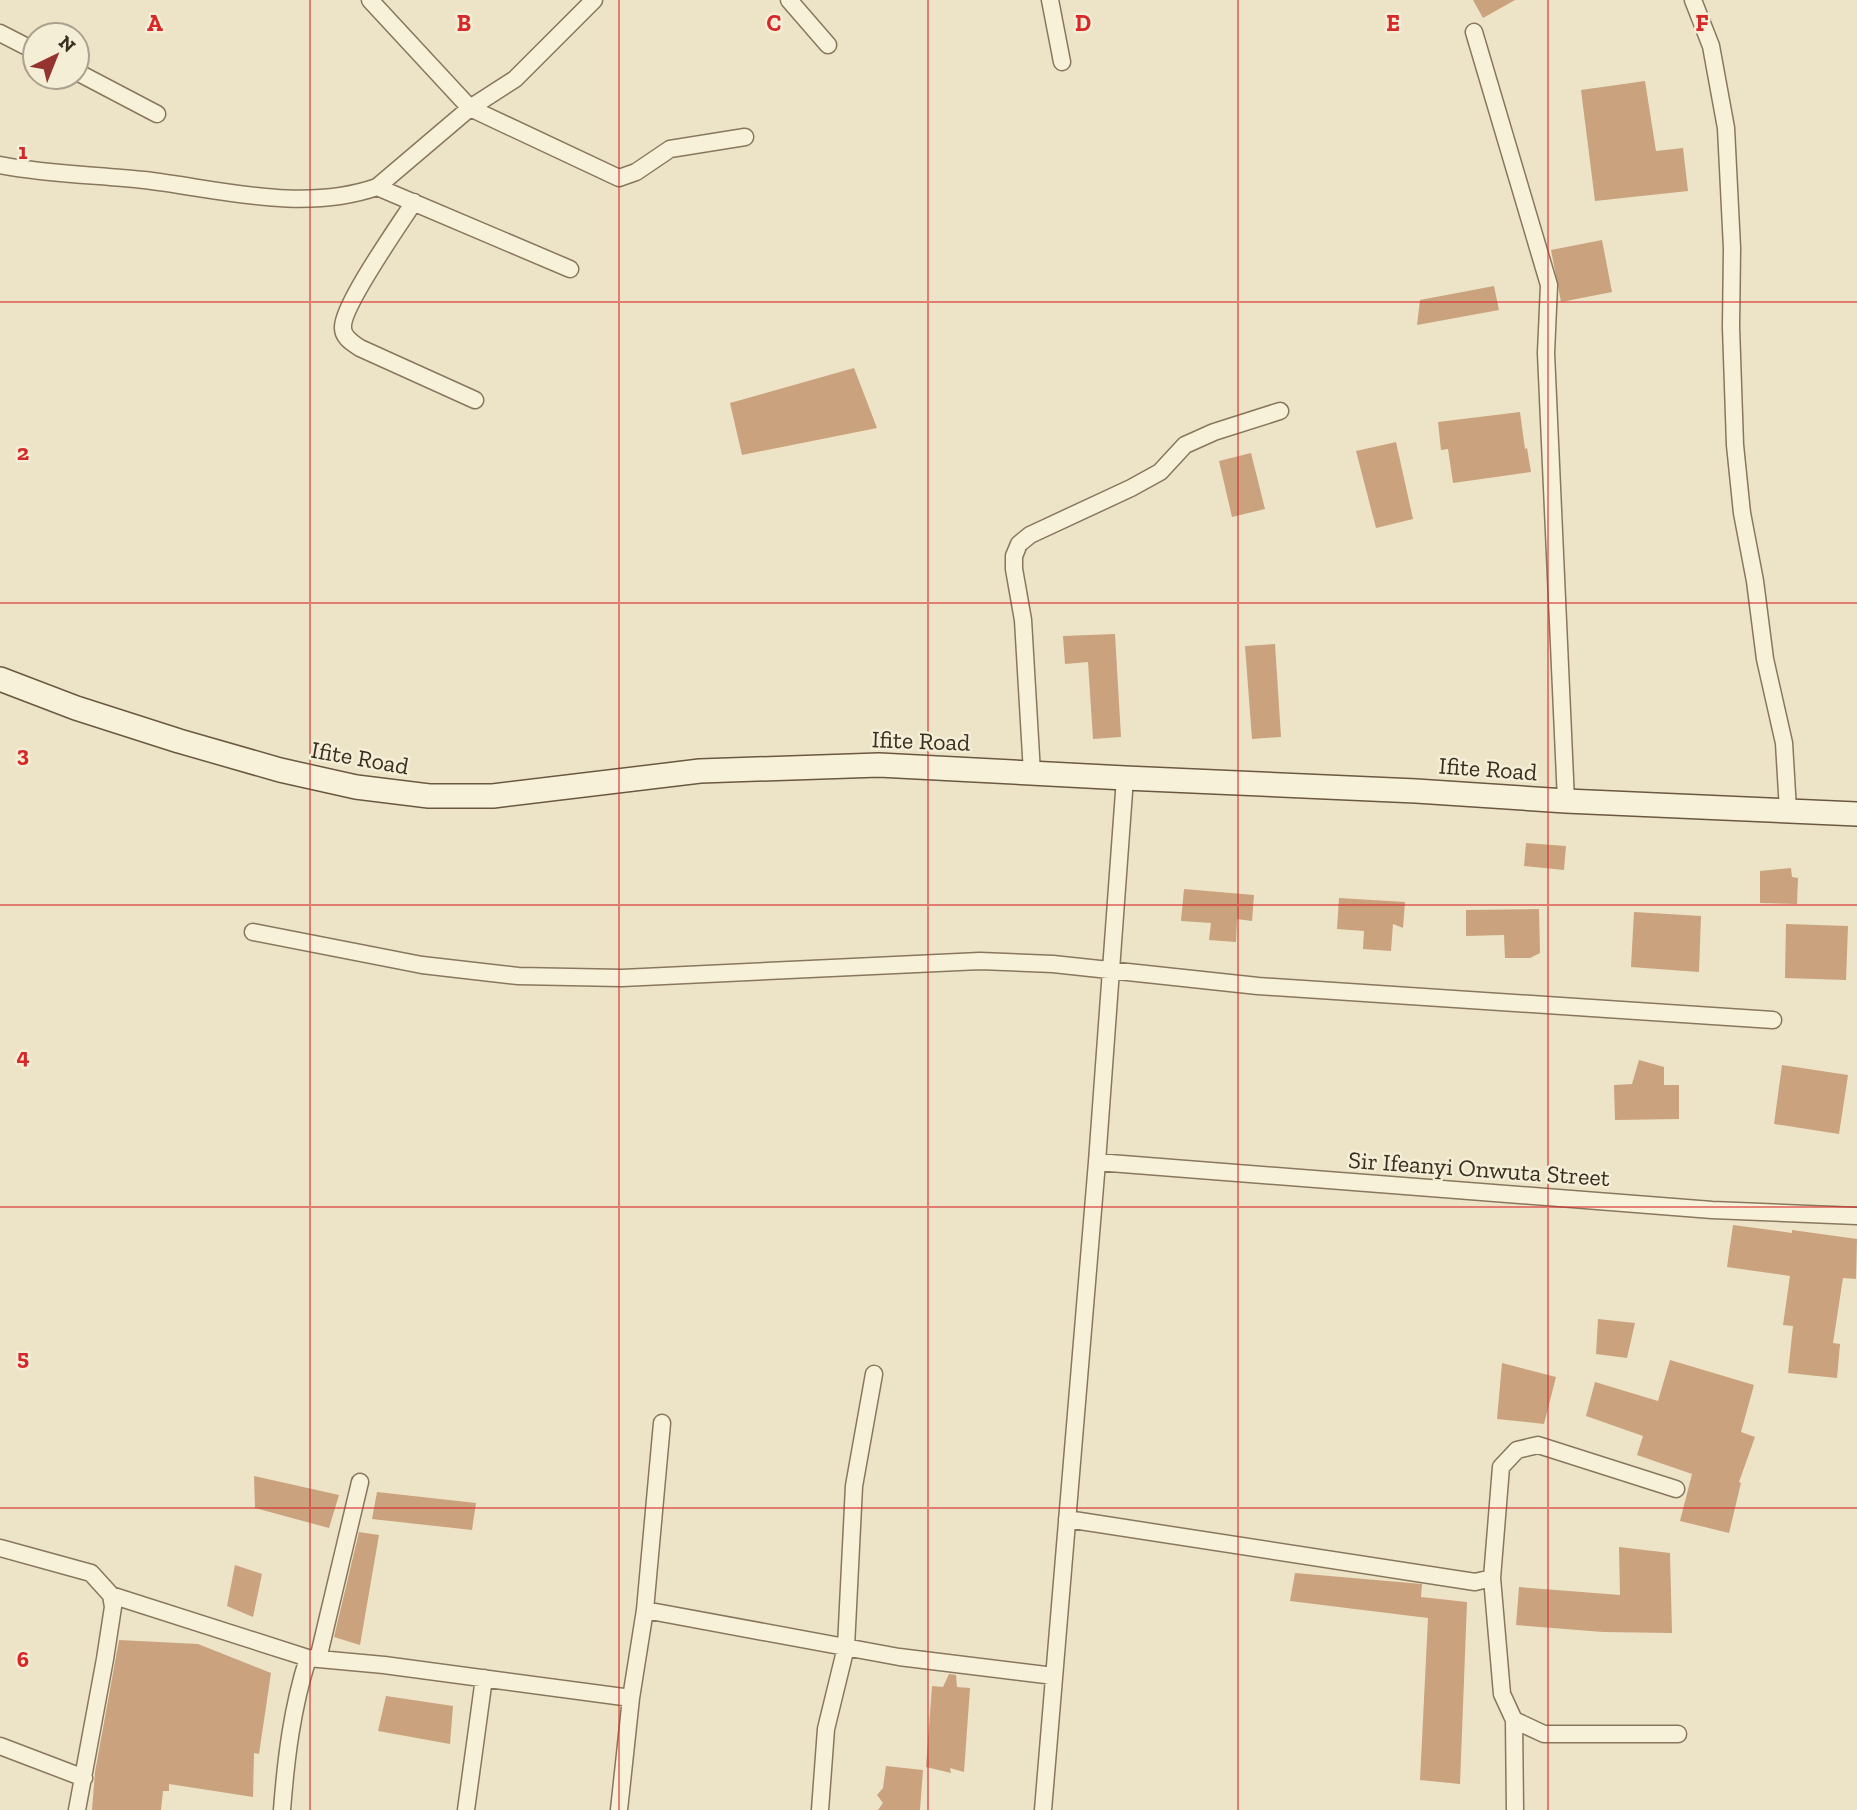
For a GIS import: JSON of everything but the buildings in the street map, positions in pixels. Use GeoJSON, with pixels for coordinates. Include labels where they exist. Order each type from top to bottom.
{"type":"FeatureCollection","features":[{"type":"Feature","properties":{"kind":"street"},"geometry":{"type":"LineString","coordinates":[[370,0],[470,108],[619,178],[636,172],[670,149],[745,137]]}},
{"type":"Feature","properties":{"kind":"street"},"geometry":{"type":"LineString","coordinates":[[0,165],[195,186],[287,200],[331,198],[360,193],[377,187],[470,108],[515,79],[594,0]]}},
{"type":"Feature","properties":{"kind":"street"},"geometry":{"type":"LineString","coordinates":[[789,0],[828,44]]}},
{"type":"Feature","properties":{"kind":"street"},"geometry":{"type":"LineString","coordinates":[[1050,0],[1062,62]]}},
{"type":"Feature","properties":{"kind":"street"},"geometry":{"type":"LineString","coordinates":[[1693,0],[1711,46],[1726,128],[1735,445],[1742,513],[1755,581],[1765,659],[1784,743],[1787,810]]}},
{"type":"Feature","properties":{"kind":"street"},"geometry":{"type":"LineString","coordinates":[[1474,32],[1549,285],[1546,353],[1566,801]]}},
{"type":"Feature","properties":{"kind":"street"},"geometry":{"type":"LineString","coordinates":[[0,33],[21,44]]}},
{"type":"Feature","properties":{"kind":"street"},"geometry":{"type":"LineString","coordinates":[[91,79],[157,114]]}},
{"type":"Feature","properties":{"kind":"street"},"geometry":{"type":"LineString","coordinates":[[377,187],[570,269]]}},
{"type":"Feature","properties":{"kind":"street"},"geometry":{"type":"LineString","coordinates":[[414,202],[357,293],[345,316],[342,329],[348,340],[360,348],[475,400]]}},
{"type":"Feature","properties":{"kind":"street"},"geometry":{"type":"LineString","coordinates":[[1032,773],[1023,620],[1014,569],[1014,556],[1019,544],[1030,535],[1160,472],[1185,445],[1214,432],[1279,411]]}},
{"type":"Feature","properties":{"kind":"street","name":"Ifite Road"},"geometry":{"type":"LineString","coordinates":[[0,679],[76,708],[280,770],[356,787],[429,796],[493,796],[713,770],[879,765],[1857,814]]}},
{"type":"Feature","properties":{"kind":"street"},"geometry":{"type":"LineString","coordinates":[[1043,1810],[1097,1162],[1125,778]]}},
{"type":"Feature","properties":{"kind":"street"},"geometry":{"type":"LineString","coordinates":[[253,932],[422,965],[519,976],[622,978],[980,961],[1053,964],[1258,986],[1773,1020]]}},
{"type":"Feature","properties":{"kind":"street","name":"Sir Ifeanyi Onwuta Street"},"geometry":{"type":"LineString","coordinates":[[1097,1162],[1712,1210],[1857,1216]]}},
{"type":"Feature","properties":{"kind":"street"},"geometry":{"type":"LineString","coordinates":[[820,1810],[826,1729],[846,1647],[854,1486],[874,1374]]}},
{"type":"Feature","properties":{"kind":"street"},"geometry":{"type":"LineString","coordinates":[[620,1810],[631,1698],[645,1610],[662,1423]]}},
{"type":"Feature","properties":{"kind":"street"},"geometry":{"type":"LineString","coordinates":[[1515,1810],[1514,1720],[1502,1695],[1492,1578],[1501,1467],[1517,1450],[1538,1446],[1676,1489]]}},
{"type":"Feature","properties":{"kind":"street"},"geometry":{"type":"LineString","coordinates":[[282,1810],[288,1744],[297,1691],[313,1659],[360,1482]]}},
{"type":"Feature","properties":{"kind":"street"},"geometry":{"type":"LineString","coordinates":[[1067,1519],[1475,1582],[1492,1578]]}},
{"type":"Feature","properties":{"kind":"street"},"geometry":{"type":"LineString","coordinates":[[0,1548],[91,1573],[111,1595],[313,1659],[384,1665],[631,1698]]}},
{"type":"Feature","properties":{"kind":"street"},"geometry":{"type":"LineString","coordinates":[[77,1810],[113,1607],[111,1595]]}},
{"type":"Feature","properties":{"kind":"street"},"geometry":{"type":"LineString","coordinates":[[645,1610],[899,1657],[1054,1676]]}},
{"type":"Feature","properties":{"kind":"street"},"geometry":{"type":"LineString","coordinates":[[466,1810],[484,1678]]}},
{"type":"Feature","properties":{"kind":"street"},"geometry":{"type":"LineString","coordinates":[[1514,1720],[1544,1734],[1678,1734]]}},
{"type":"Feature","properties":{"kind":"street"},"geometry":{"type":"LineString","coordinates":[[0,1746],[84,1778]]}}]}
